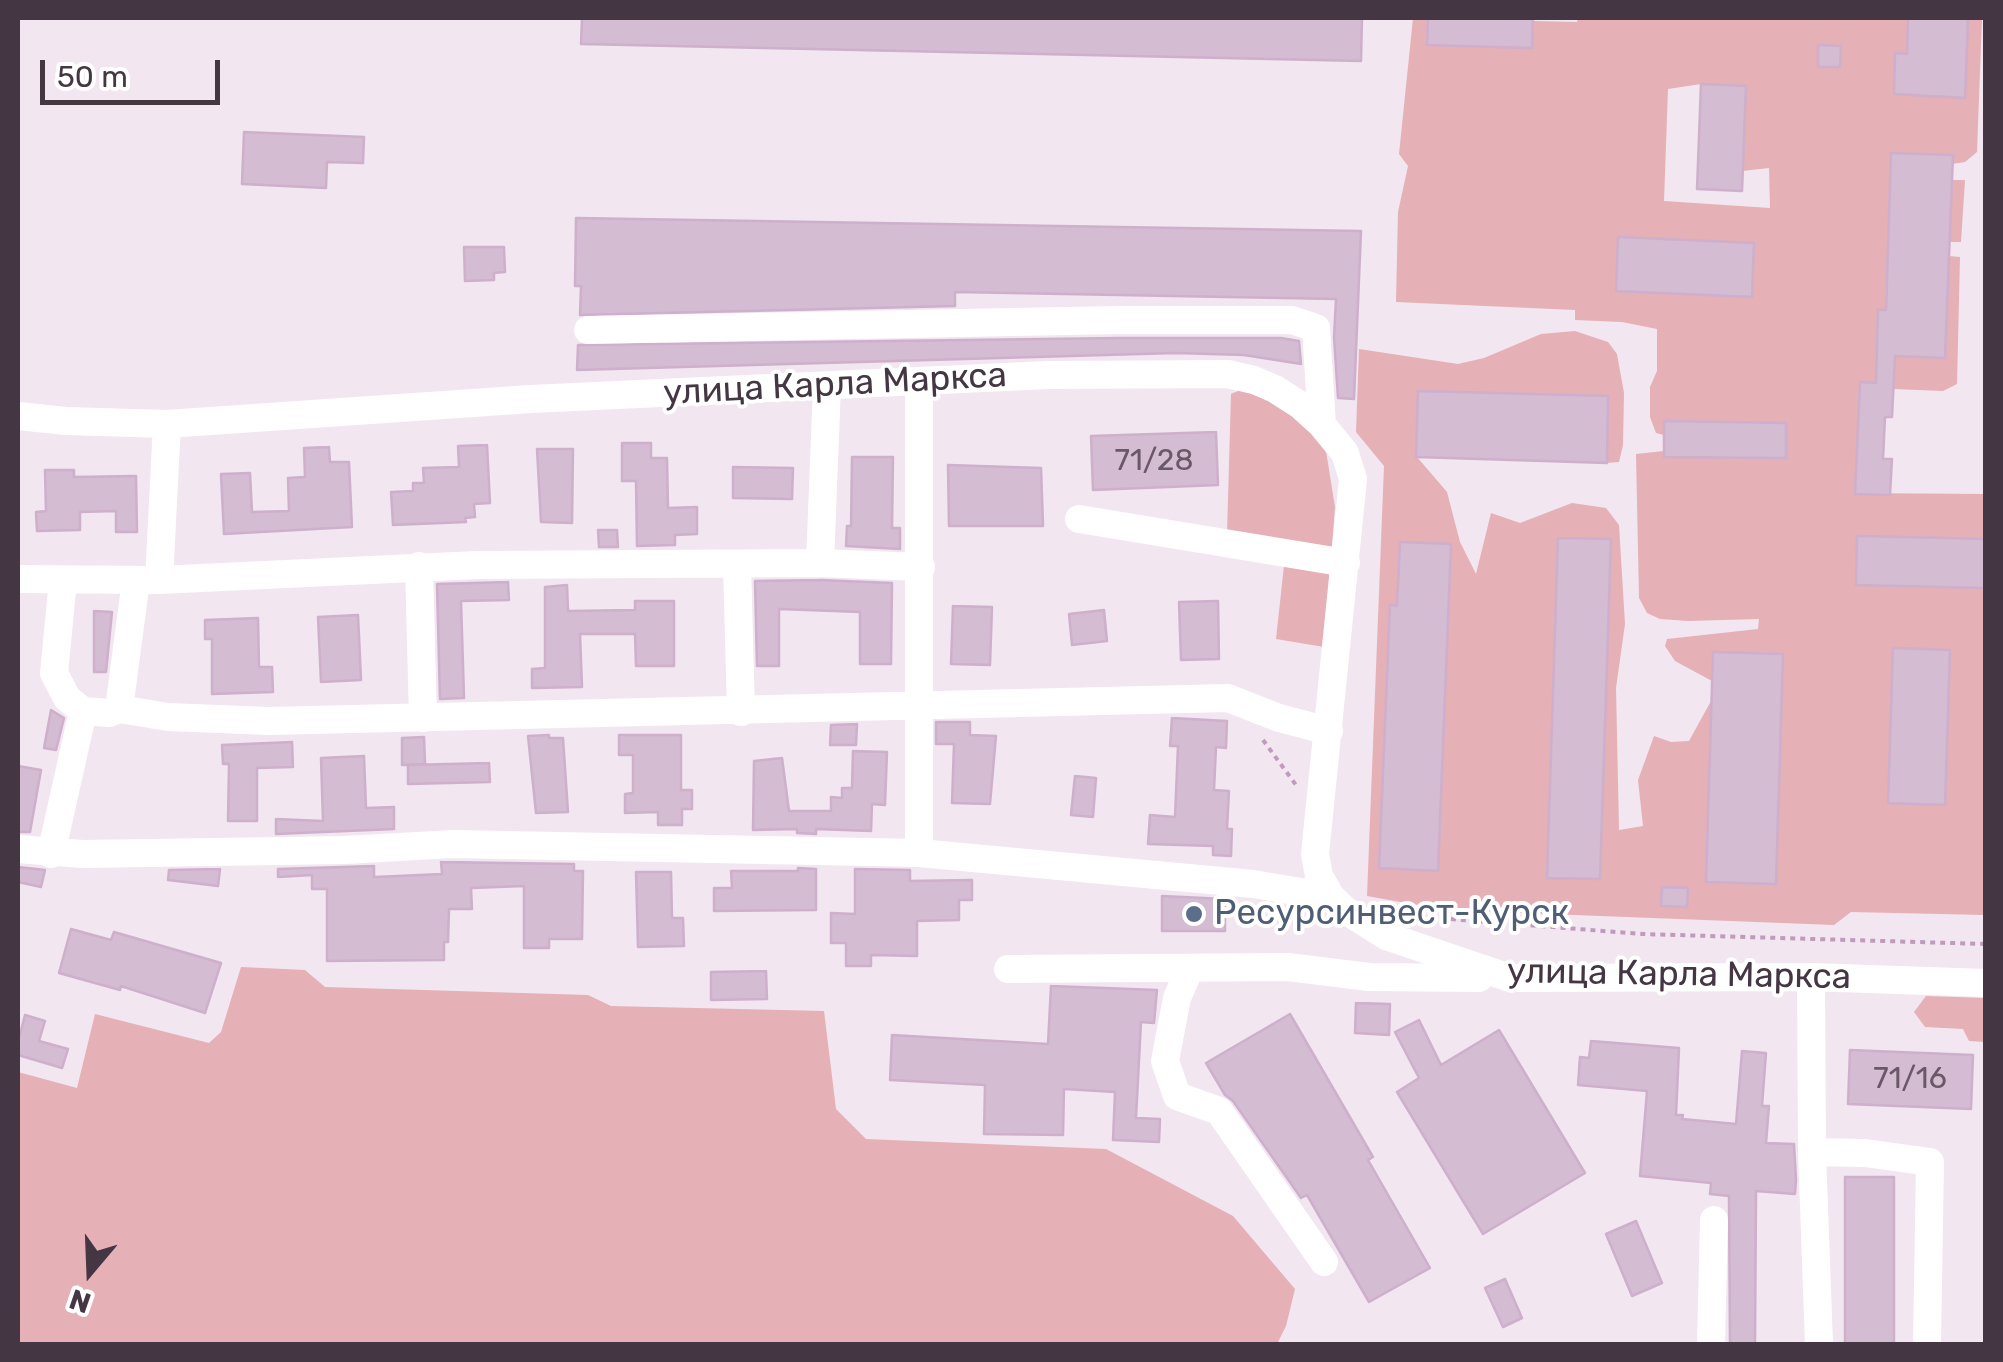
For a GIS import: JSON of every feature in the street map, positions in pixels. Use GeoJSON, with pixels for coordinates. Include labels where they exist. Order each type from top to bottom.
{"type":"FeatureCollection","features":[{"type":"Feature","properties":{"kind":"street"},"geometry":{"type":"LineString","coordinates":[[588,330],[1292,320],[1316,328],[1322,425]]}},
{"type":"Feature","properties":{"kind":"street","name":"улица Карла Маркса"},"geometry":{"type":"LineString","coordinates":[[18,416],[66,422],[167,424],[548,398],[1048,376],[1228,374],[1275,388],[1322,425],[1345,453],[1353,479],[1316,854],[1319,876],[1330,897]]}},
{"type":"Feature","properties":{"kind":"street"},"geometry":{"type":"LineString","coordinates":[[919,381],[919,853]]}},
{"type":"Feature","properties":{"kind":"street"},"geometry":{"type":"LineString","coordinates":[[820,564],[827,386]]}},
{"type":"Feature","properties":{"kind":"street"},"geometry":{"type":"LineString","coordinates":[[119,709],[147,580],[167,424]]}},
{"type":"Feature","properties":{"kind":"street"},"geometry":{"type":"LineString","coordinates":[[1080,519],[1346,563]]}},
{"type":"Feature","properties":{"kind":"street"},"geometry":{"type":"LineString","coordinates":[[737,565],[741,712]]}},
{"type":"Feature","properties":{"kind":"street"},"geometry":{"type":"LineString","coordinates":[[18,579],[147,580],[419,566],[920,567]]}},
{"type":"Feature","properties":{"kind":"street"},"geometry":{"type":"LineString","coordinates":[[419,566],[423,718]]}},
{"type":"Feature","properties":{"kind":"street"},"geometry":{"type":"LineString","coordinates":[[62,580],[54,673],[67,698],[83,711],[109,714],[119,709],[168,716],[269,720],[1228,698],[1279,718],[1329,731]]}},
{"type":"Feature","properties":{"kind":"street"},"geometry":{"type":"LineString","coordinates":[[51,854],[83,711]]}},
{"type":"Feature","properties":{"kind":"street","name":"улица Карла Маркса"},"geometry":{"type":"LineString","coordinates":[[18,849],[51,854],[345,850],[454,844],[919,853],[1265,886],[1330,897],[1386,936],[1510,978],[1811,977],[1986,983]]}},
{"type":"Feature","properties":{"kind":"street"},"geometry":{"type":"LineString","coordinates":[[1008,969],[1288,967],[1369,977],[1510,978]]}},
{"type":"Feature","properties":{"kind":"street"},"geometry":{"type":"LineString","coordinates":[[1190,968],[1178,998],[1165,1061],[1177,1096],[1219,1111],[1324,1262]]}},
{"type":"Feature","properties":{"kind":"street"},"geometry":{"type":"LineString","coordinates":[[1811,977],[1819,1344]]}},
{"type":"Feature","properties":{"kind":"street"},"geometry":{"type":"LineString","coordinates":[[1812,1152],[1865,1153],[1930,1162],[1927,1344]]}},
{"type":"Feature","properties":{"kind":"street"},"geometry":{"type":"LineString","coordinates":[[1711,1344],[1714,1220]]}},
{"type":"Feature","properties":{"kind":"path"},"geometry":{"type":"LineString","coordinates":[[1260,736],[1320,813]]}},
{"type":"Feature","properties":{"kind":"path"},"geometry":{"type":"LineString","coordinates":[[1411,916],[1642,934],[1986,944]]}},
{"type":"Feature","properties":{"kind":"shaded area"},"geometry":{"type":"Polygon","coordinates":[[[1413,18],[1428,18],[1428,45],[1531,48],[1533,21],[1908,18],[1907,54],[1895,54],[1894,94],[1964,97],[1968,18],[1982,18],[1977,152],[1965,162],[1952,164],[1891,154],[1885,310],[1877,355],[1949,256],[1960,257],[1957,384],[1943,391],[1893,389],[1893,383],[1861,382],[1855,493],[1985,494],[1985,915],[1851,912],[1834,925],[1445,910],[1367,896],[1384,466],[1356,432],[1359,349],[1458,364],[1484,358],[1541,334],[1575,331],[1608,342],[1617,354],[1624,393],[1619,462],[1607,463],[1608,396],[1419,391],[1417,457],[1447,492],[1460,542],[1476,574],[1491,513],[1520,523],[1572,503],[1606,508],[1619,525],[1625,624],[1616,688],[1619,830],[1643,826],[1638,780],[1654,736],[1671,742],[1689,741],[1711,701],[1706,882],[1775,884],[1713,652],[1712,681],[1675,661],[1665,646],[1667,639],[1758,629],[1759,619],[1688,621],[1660,619],[1647,613],[1639,598],[1636,454],[1664,451],[1664,457],[1785,458],[1786,423],[1665,421],[1664,435],[1656,433],[1650,417],[1650,387],[1657,371],[1657,329],[1622,322],[1575,320],[1575,310],[1396,302],[1398,212],[1408,166],[1399,154],[1413,18]],[[1818,45],[1818,67],[1840,67],[1840,46],[1818,45]],[[1701,84],[1668,89],[1664,201],[1770,208],[1769,168],[1742,171],[1745,86],[1701,84]],[[1893,648],[1888,803],[1945,804],[1950,650],[1893,648]]]}},
{"type":"Feature","properties":{"kind":"shaded area"},"geometry":{"type":"Polygon","coordinates":[[[1952,180],[1965,180],[1961,242],[1950,242],[1952,180]]]}},
{"type":"Feature","properties":{"kind":"shaded area"},"geometry":{"type":"Polygon","coordinates":[[[1245,388],[1303,418],[1326,451],[1335,507],[1324,647],[1276,639],[1286,547],[1227,534],[1231,394],[1245,388]]]}},
{"type":"Feature","properties":{"kind":"shaded area"},"geometry":{"type":"Polygon","coordinates":[[[241,967],[305,970],[325,987],[588,995],[611,1006],[824,1011],[836,1109],[866,1139],[1106,1149],[1233,1216],[1295,1289],[1286,1326],[1277,1344],[18,1344],[18,1072],[77,1088],[95,1014],[209,1043],[221,1032],[241,967]]]}},
{"type":"Feature","properties":{"kind":"shaded area"},"geometry":{"type":"Polygon","coordinates":[[[1926,996],[1985,998],[1985,1042],[1969,1041],[1963,1029],[1925,1027],[1914,1012],[1926,996]]]}},
{"type":"Feature","properties":{"kind":"building"},"geometry":{"type":"Polygon","coordinates":[[[582,18],[1362,18],[1361,61],[581,44],[582,18]]]}},
{"type":"Feature","properties":{"kind":"building"},"geometry":{"type":"Polygon","coordinates":[[[1428,18],[1533,18],[1532,48],[1427,45],[1428,18]]]}},
{"type":"Feature","properties":{"kind":"building"},"geometry":{"type":"Polygon","coordinates":[[[1908,18],[1968,18],[1965,98],[1894,94],[1895,53],[1907,54],[1908,18]]]}},
{"type":"Feature","properties":{"kind":"building"},"geometry":{"type":"Polygon","coordinates":[[[1818,45],[1841,46],[1840,67],[1818,67],[1818,45]]]}},
{"type":"Feature","properties":{"kind":"building"},"geometry":{"type":"Polygon","coordinates":[[[1701,84],[1746,86],[1742,191],[1697,189],[1701,84]]]}},
{"type":"Feature","properties":{"kind":"building"},"geometry":{"type":"Polygon","coordinates":[[[244,132],[364,137],[363,163],[327,162],[326,188],[242,184],[244,132]]]}},
{"type":"Feature","properties":{"kind":"building"},"geometry":{"type":"Polygon","coordinates":[[[1891,153],[1953,155],[1945,358],[1895,356],[1892,417],[1885,417],[1883,459],[1892,459],[1890,495],[1855,494],[1860,382],[1876,383],[1878,310],[1886,310],[1891,153]]]}},
{"type":"Feature","properties":{"kind":"building"},"geometry":{"type":"Polygon","coordinates":[[[576,218],[1361,231],[1354,399],[1338,398],[1336,299],[955,292],[955,306],[580,315],[581,286],[575,286],[576,218]]]}},
{"type":"Feature","properties":{"kind":"building"},"geometry":{"type":"Polygon","coordinates":[[[1618,237],[1754,243],[1752,297],[1616,291],[1618,237]]]}},
{"type":"Feature","properties":{"kind":"building"},"geometry":{"type":"Polygon","coordinates":[[[464,247],[504,247],[505,272],[494,273],[494,280],[465,281],[464,247]]]}},
{"type":"Feature","properties":{"kind":"building"},"geometry":{"type":"Polygon","coordinates":[[[1281,338],[1299,341],[1301,364],[1244,355],[1176,353],[577,370],[578,345],[1281,338]]]}},
{"type":"Feature","properties":{"kind":"building"},"geometry":{"type":"Polygon","coordinates":[[[1418,391],[1608,396],[1607,463],[1416,457],[1418,391]]]}},
{"type":"Feature","properties":{"kind":"building"},"geometry":{"type":"Polygon","coordinates":[[[1664,421],[1786,423],[1786,458],[1664,457],[1664,421]]]}},
{"type":"Feature","properties":{"kind":"building"},"geometry":{"type":"Polygon","coordinates":[[[1216,432],[1218,485],[1093,490],[1091,436],[1216,432]]]}},
{"type":"Feature","properties":{"kind":"building"},"geometry":{"type":"Polygon","coordinates":[[[622,443],[651,443],[651,458],[667,458],[668,508],[697,507],[697,534],[675,535],[675,545],[637,546],[636,481],[622,481],[622,443]]]}},
{"type":"Feature","properties":{"kind":"building"},"geometry":{"type":"Polygon","coordinates":[[[487,445],[490,503],[474,504],[475,517],[465,518],[466,522],[393,525],[391,492],[413,491],[413,483],[424,483],[423,468],[459,467],[458,446],[487,445]]]}},
{"type":"Feature","properties":{"kind":"building"},"geometry":{"type":"Polygon","coordinates":[[[329,447],[330,462],[349,462],[352,527],[224,534],[221,474],[250,473],[252,512],[289,511],[288,478],[305,477],[304,448],[329,447]]]}},
{"type":"Feature","properties":{"kind":"building"},"geometry":{"type":"Polygon","coordinates":[[[537,449],[573,449],[572,523],[541,522],[537,449]]]}},
{"type":"Feature","properties":{"kind":"building"},"geometry":{"type":"Polygon","coordinates":[[[852,457],[893,457],[892,528],[900,528],[900,549],[846,546],[847,526],[851,526],[852,457]]]}},
{"type":"Feature","properties":{"kind":"building"},"geometry":{"type":"Polygon","coordinates":[[[948,465],[1041,468],[1043,526],[949,526],[948,465]]]}},
{"type":"Feature","properties":{"kind":"building"},"geometry":{"type":"Polygon","coordinates":[[[733,467],[793,468],[792,499],[733,498],[733,467]]]}},
{"type":"Feature","properties":{"kind":"building"},"geometry":{"type":"Polygon","coordinates":[[[45,470],[74,470],[74,477],[136,476],[137,532],[116,532],[116,511],[80,512],[80,530],[37,531],[36,512],[46,511],[45,470]]]}},
{"type":"Feature","properties":{"kind":"building"},"geometry":{"type":"Polygon","coordinates":[[[598,530],[617,530],[618,547],[599,547],[598,530]]]}},
{"type":"Feature","properties":{"kind":"building"},"geometry":{"type":"Polygon","coordinates":[[[1857,536],[1986,539],[1986,588],[1856,585],[1857,536]]]}},
{"type":"Feature","properties":{"kind":"building"},"geometry":{"type":"Polygon","coordinates":[[[1558,538],[1611,539],[1600,879],[1547,878],[1558,538]]]}},
{"type":"Feature","properties":{"kind":"building"},"geometry":{"type":"Polygon","coordinates":[[[1400,542],[1451,544],[1438,871],[1379,868],[1390,605],[1397,606],[1400,542]]]}},
{"type":"Feature","properties":{"kind":"building"},"geometry":{"type":"Polygon","coordinates":[[[755,581],[892,583],[891,664],[860,664],[860,612],[779,609],[779,666],[757,666],[755,581]]]}},
{"type":"Feature","properties":{"kind":"building"},"geometry":{"type":"Polygon","coordinates":[[[508,582],[509,600],[461,601],[464,698],[440,699],[437,584],[508,582]]]}},
{"type":"Feature","properties":{"kind":"building"},"geometry":{"type":"Polygon","coordinates":[[[567,585],[568,611],[635,610],[635,601],[674,601],[674,666],[636,666],[635,634],[580,634],[582,687],[532,688],[532,669],[545,668],[545,587],[567,585]]]}},
{"type":"Feature","properties":{"kind":"building"},"geometry":{"type":"Polygon","coordinates":[[[1218,601],[1219,659],[1181,660],[1179,602],[1218,601]]]}},
{"type":"Feature","properties":{"kind":"building"},"geometry":{"type":"Polygon","coordinates":[[[953,606],[992,607],[990,665],[951,664],[953,606]]]}},
{"type":"Feature","properties":{"kind":"building"},"geometry":{"type":"Polygon","coordinates":[[[1104,610],[1107,641],[1072,645],[1069,614],[1104,610]]]}},
{"type":"Feature","properties":{"kind":"building"},"geometry":{"type":"Polygon","coordinates":[[[94,611],[112,612],[106,672],[94,672],[94,611]]]}},
{"type":"Feature","properties":{"kind":"building"},"geometry":{"type":"Polygon","coordinates":[[[358,615],[361,680],[321,682],[318,617],[358,615]]]}},
{"type":"Feature","properties":{"kind":"building"},"geometry":{"type":"Polygon","coordinates":[[[258,618],[259,667],[272,667],[273,692],[212,694],[212,639],[205,639],[205,620],[258,618]]]}},
{"type":"Feature","properties":{"kind":"building"},"geometry":{"type":"Polygon","coordinates":[[[1893,648],[1950,650],[1945,805],[1888,803],[1893,648]]]}},
{"type":"Feature","properties":{"kind":"building"},"geometry":{"type":"Polygon","coordinates":[[[1713,652],[1783,654],[1776,884],[1706,882],[1713,652]]]}},
{"type":"Feature","properties":{"kind":"building"},"geometry":{"type":"Polygon","coordinates":[[[51,710],[64,718],[56,750],[44,748],[51,710]]]}},
{"type":"Feature","properties":{"kind":"building"},"geometry":{"type":"Polygon","coordinates":[[[1172,718],[1227,721],[1226,748],[1216,747],[1214,790],[1229,791],[1227,829],[1232,829],[1231,856],[1213,855],[1213,846],[1148,844],[1150,815],[1175,817],[1178,746],[1170,746],[1172,718]]]}},
{"type":"Feature","properties":{"kind":"building"},"geometry":{"type":"Polygon","coordinates":[[[936,722],[970,722],[970,735],[996,736],[990,804],[952,803],[954,744],[936,744],[936,722]]]}},
{"type":"Feature","properties":{"kind":"building"},"geometry":{"type":"Polygon","coordinates":[[[857,724],[856,745],[830,745],[831,725],[857,724]]]}},
{"type":"Feature","properties":{"kind":"building"},"geometry":{"type":"Polygon","coordinates":[[[619,735],[681,735],[681,790],[692,790],[692,809],[682,809],[682,825],[658,825],[658,812],[625,813],[625,794],[633,793],[633,755],[619,755],[619,735]]]}},
{"type":"Feature","properties":{"kind":"building"},"geometry":{"type":"Polygon","coordinates":[[[528,736],[563,738],[568,812],[536,813],[528,736]]]}},
{"type":"Feature","properties":{"kind":"building"},"geometry":{"type":"Polygon","coordinates":[[[424,737],[425,764],[402,765],[402,738],[424,737]]]}},
{"type":"Feature","properties":{"kind":"building"},"geometry":{"type":"Polygon","coordinates":[[[292,742],[293,767],[257,768],[257,821],[228,821],[229,764],[223,764],[222,745],[292,742]]]}},
{"type":"Feature","properties":{"kind":"building"},"geometry":{"type":"Polygon","coordinates":[[[853,751],[887,752],[885,805],[872,804],[871,831],[816,829],[816,834],[797,833],[797,829],[753,830],[754,761],[782,758],[789,811],[831,811],[831,797],[842,798],[842,788],[852,788],[853,751]]]}},
{"type":"Feature","properties":{"kind":"building"},"geometry":{"type":"Polygon","coordinates":[[[364,756],[366,808],[394,807],[394,829],[276,834],[276,819],[323,821],[321,758],[364,756]]]}},
{"type":"Feature","properties":{"kind":"building"},"geometry":{"type":"Polygon","coordinates":[[[489,763],[490,782],[408,784],[408,765],[489,763]]]}},
{"type":"Feature","properties":{"kind":"building"},"geometry":{"type":"Polygon","coordinates":[[[18,766],[41,770],[30,832],[18,832],[18,766]]]}},
{"type":"Feature","properties":{"kind":"building"},"geometry":{"type":"Polygon","coordinates":[[[1075,776],[1096,778],[1093,817],[1071,815],[1075,776]]]}},
{"type":"Feature","properties":{"kind":"building"},"geometry":{"type":"Polygon","coordinates":[[[441,862],[574,864],[574,871],[583,871],[582,939],[549,939],[549,948],[524,948],[524,886],[471,888],[472,909],[449,909],[444,960],[327,961],[327,889],[312,889],[312,875],[278,877],[278,869],[374,866],[374,877],[442,874],[441,862]]]}},
{"type":"Feature","properties":{"kind":"building"},"geometry":{"type":"Polygon","coordinates":[[[18,867],[45,870],[41,887],[18,882],[18,867]]]}},
{"type":"Feature","properties":{"kind":"building"},"geometry":{"type":"Polygon","coordinates":[[[220,869],[218,886],[168,880],[169,870],[220,869]]]}},
{"type":"Feature","properties":{"kind":"building"},"geometry":{"type":"Polygon","coordinates":[[[816,869],[816,910],[714,911],[714,888],[732,888],[731,871],[816,869]]]}},
{"type":"Feature","properties":{"kind":"building"},"geometry":{"type":"Polygon","coordinates":[[[855,869],[910,870],[910,881],[972,880],[972,900],[959,900],[959,920],[917,921],[917,956],[871,955],[871,966],[846,966],[846,943],[831,943],[831,913],[855,914],[855,869]]]}},
{"type":"Feature","properties":{"kind":"building"},"geometry":{"type":"Polygon","coordinates":[[[636,872],[671,872],[672,918],[683,918],[684,946],[638,947],[636,872]]]}},
{"type":"Feature","properties":{"kind":"building"},"geometry":{"type":"Polygon","coordinates":[[[1662,887],[1688,888],[1687,907],[1661,906],[1662,887]]]}},
{"type":"Feature","properties":{"kind":"building","name":"Ресурсинвест-Курск"},"geometry":{"type":"Polygon","coordinates":[[[1162,896],[1225,899],[1225,931],[1162,931],[1162,896]]]}},
{"type":"Feature","properties":{"kind":"building"},"geometry":{"type":"Polygon","coordinates":[[[71,929],[111,940],[114,932],[221,963],[205,1013],[121,986],[120,990],[59,973],[71,929]]]}},
{"type":"Feature","properties":{"kind":"building"},"geometry":{"type":"Polygon","coordinates":[[[766,971],[767,999],[711,1000],[711,972],[766,971]]]}},
{"type":"Feature","properties":{"kind":"building"},"geometry":{"type":"Polygon","coordinates":[[[1051,986],[1157,990],[1154,1023],[1141,1022],[1136,1118],[1160,1119],[1159,1142],[1113,1140],[1115,1092],[1064,1089],[1063,1135],[984,1134],[985,1085],[890,1080],[892,1035],[1048,1044],[1051,986]]]}},
{"type":"Feature","properties":{"kind":"building"},"geometry":{"type":"Polygon","coordinates":[[[1356,1003],[1390,1004],[1389,1035],[1355,1033],[1356,1003]]]}},
{"type":"Feature","properties":{"kind":"building"},"geometry":{"type":"Polygon","coordinates":[[[1290,1014],[1373,1157],[1368,1160],[1430,1268],[1369,1302],[1307,1195],[1301,1198],[1206,1063],[1290,1014]]]}},
{"type":"Feature","properties":{"kind":"building"},"geometry":{"type":"Polygon","coordinates":[[[25,1015],[45,1021],[39,1041],[68,1049],[62,1068],[18,1055],[25,1015]]]}},
{"type":"Feature","properties":{"kind":"building"},"geometry":{"type":"Polygon","coordinates":[[[1419,1020],[1441,1065],[1499,1030],[1585,1173],[1483,1234],[1397,1092],[1419,1078],[1395,1032],[1419,1020]]]}},
{"type":"Feature","properties":{"kind":"building"},"geometry":{"type":"Polygon","coordinates":[[[1591,1041],[1679,1048],[1676,1115],[1683,1115],[1682,1119],[1736,1124],[1742,1051],[1766,1053],[1762,1106],[1769,1106],[1766,1143],[1794,1144],[1796,1180],[1795,1194],[1756,1191],[1755,1344],[1730,1344],[1729,1196],[1710,1194],[1711,1183],[1640,1176],[1647,1091],[1578,1085],[1580,1057],[1589,1058],[1591,1041]]]}},
{"type":"Feature","properties":{"kind":"building"},"geometry":{"type":"Polygon","coordinates":[[[1850,1050],[1973,1055],[1971,1109],[1848,1104],[1850,1050]]]}},
{"type":"Feature","properties":{"kind":"building"},"geometry":{"type":"Polygon","coordinates":[[[1845,1177],[1894,1177],[1894,1344],[1845,1344],[1845,1177]]]}},
{"type":"Feature","properties":{"kind":"building"},"geometry":{"type":"Polygon","coordinates":[[[1636,1221],[1662,1283],[1632,1296],[1606,1234],[1636,1221]]]}},
{"type":"Feature","properties":{"kind":"building"},"geometry":{"type":"Polygon","coordinates":[[[1505,1279],[1522,1318],[1503,1327],[1485,1288],[1505,1279]]]}},
{"type":"Feature","properties":{"kind":"place","name":"Ресурсинвест-Курск"},"geometry":{"type":"Point","coordinates":[1194,914]}}]}
